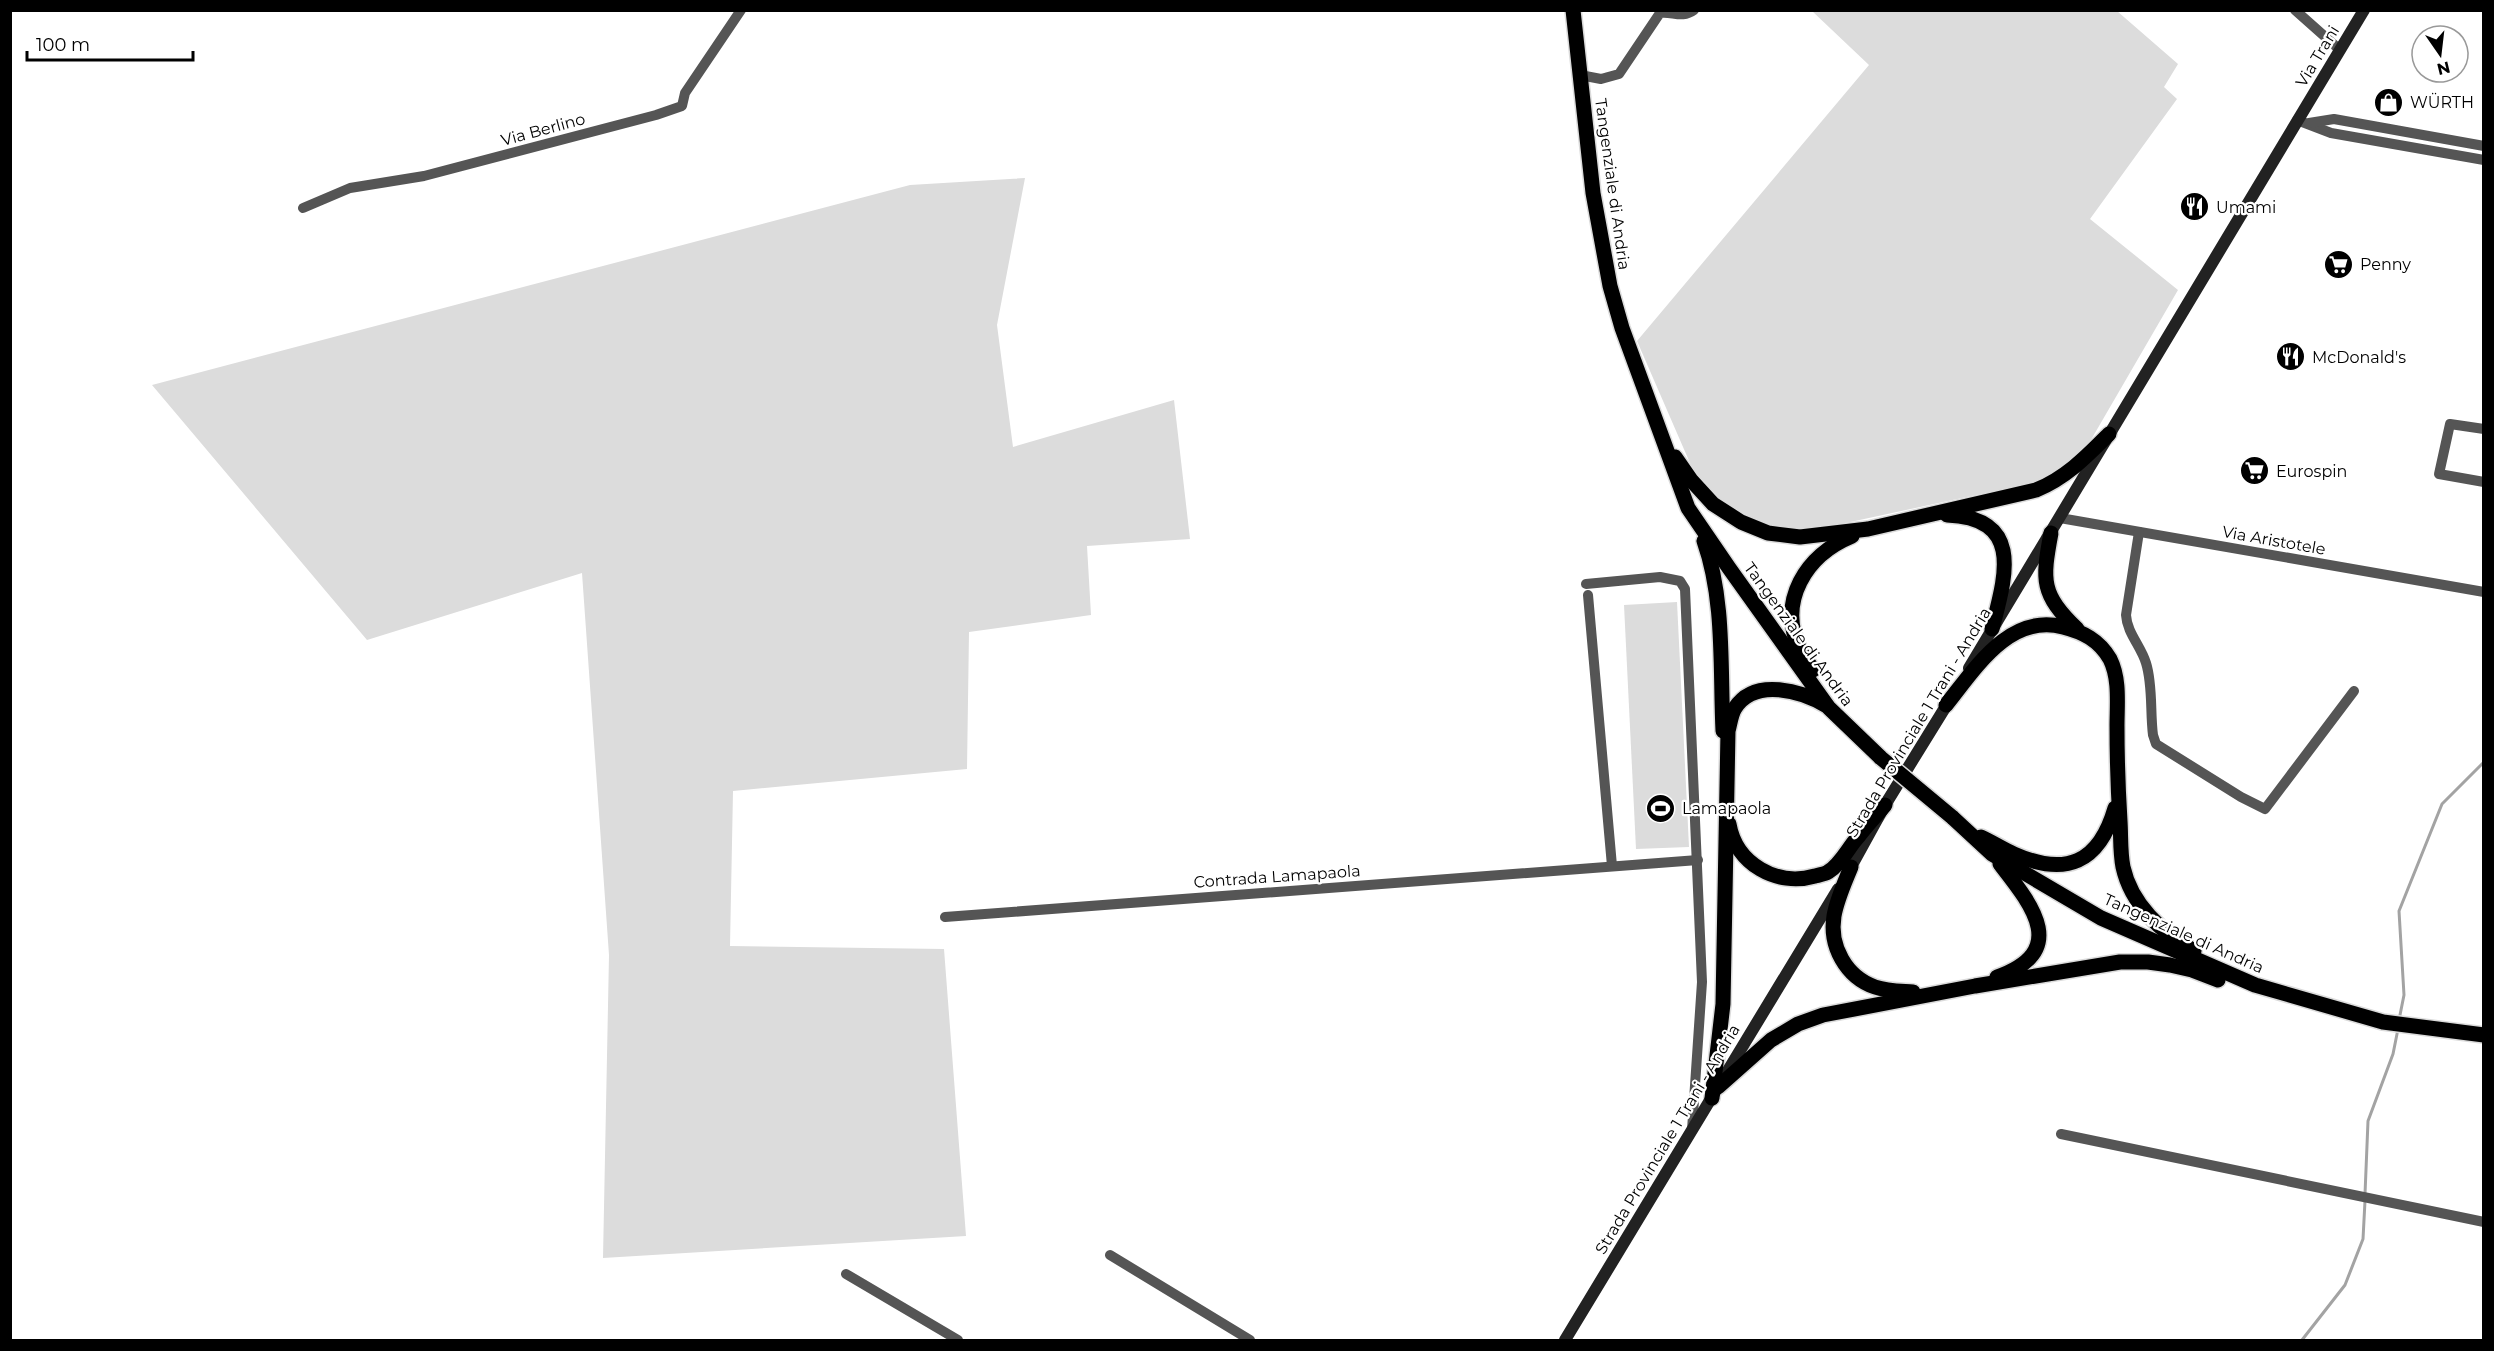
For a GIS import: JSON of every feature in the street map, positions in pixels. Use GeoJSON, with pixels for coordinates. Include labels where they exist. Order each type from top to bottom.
{"type":"FeatureCollection","features":[{"type":"Feature","properties":{"kind":"main road","name":"Tangenziale di Andria"},"geometry":{"type":"LineString","coordinates":[[1573,10],[1593,193],[1610,286],[1622,328],[1654,418],[1688,508],[1829,708],[1855,735],[1992,854],[2029,878],[2102,918],[2255,985],[2383,1022],[2484,1035]]}},
{"type":"Feature","properties":{"kind":"main road","name":"Via Trani"},"geometry":{"type":"LineString","coordinates":[[2303,121],[2364,10]]}},
{"type":"Feature","properties":{"kind":"main road","name":"Strada Provinciale 1 Trani - Andria"},"geometry":{"type":"LineString","coordinates":[[1565,1341],[2109,434],[2303,121]]}},
{"type":"Feature","properties":{"kind":"main road"},"geometry":{"type":"LineString","coordinates":[[1654,418],[1664,442],[1691,480],[1713,504],[1741,522],[1768,532],[1800,537],[1868,529],[2022,494],[2048,485],[2080,463],[2109,434]]}},
{"type":"Feature","properties":{"kind":"main road"},"geometry":{"type":"LineString","coordinates":[[1932,515],[1969,516],[1983,522],[1993,531],[2001,544],[2006,559],[2005,572],[1992,630]]}},
{"type":"Feature","properties":{"kind":"main road"},"geometry":{"type":"LineString","coordinates":[[1696,518],[1711,562],[1716,590],[1725,773],[1724,1004],[1715,1092]]}},
{"type":"Feature","properties":{"kind":"main road"},"geometry":{"type":"LineString","coordinates":[[1855,735],[1845,714],[1800,651],[1793,627],[1793,611],[1800,581],[1813,561],[1837,542],[1868,529]]}},
{"type":"Feature","properties":{"kind":"main road"},"geometry":{"type":"LineString","coordinates":[[2051,532],[2045,564],[2046,585],[2050,597],[2059,611],[2080,631],[2095,640],[2110,658],[2115,672],[2117,799],[2123,867],[2131,889],[2145,910],[2163,929],[2185,946],[2232,975]]}},
{"type":"Feature","properties":{"kind":"main road"},"geometry":{"type":"LineString","coordinates":[[1946,705],[1993,649],[2012,635],[2030,626],[2050,624],[2080,631]]}},
{"type":"Feature","properties":{"kind":"main road"},"geometry":{"type":"LineString","coordinates":[[1725,773],[1728,731],[1736,708],[1749,695],[1769,689],[1795,692],[1829,708]]}},
{"type":"Feature","properties":{"kind":"main road"},"geometry":{"type":"LineString","coordinates":[[1725,799],[1731,836],[1743,856],[1762,872],[1784,879],[1804,879],[1828,872],[1885,806]]}},
{"type":"Feature","properties":{"kind":"main road"},"geometry":{"type":"LineString","coordinates":[[1965,829],[2012,854],[2051,865],[2067,865],[2084,858],[2102,841],[2111,823],[2117,799]]}},
{"type":"Feature","properties":{"kind":"main road"},"geometry":{"type":"LineString","coordinates":[[1975,986],[2009,973],[2027,961],[2034,953],[2040,932],[2036,913],[1992,854]]}},
{"type":"Feature","properties":{"kind":"main road"},"geometry":{"type":"LineString","coordinates":[[1851,867],[1833,918],[1833,935],[1838,952],[1848,969],[1873,986],[1931,994]]}},
{"type":"Feature","properties":{"kind":"main road"},"geometry":{"type":"LineString","coordinates":[[1715,1092],[1771,1040],[1798,1024],[1823,1015],[2086,966],[2120,962],[2148,962],[2192,970],[2228,983],[2255,985]]}},
{"type":"Feature","properties":{"kind":"street","name":"Via Berlino"},"geometry":{"type":"LineString","coordinates":[[303,208],[350,188],[424,176],[656,115],[682,106],[685,93],[741,10]]}},
{"type":"Feature","properties":{"kind":"street"},"geometry":{"type":"LineString","coordinates":[[1580,75],[1601,79],[1619,74],[1660,13],[1682,15],[1694,10]]}},
{"type":"Feature","properties":{"kind":"street"},"geometry":{"type":"LineString","coordinates":[[2295,10],[2340,50]]}},
{"type":"Feature","properties":{"kind":"street"},"geometry":{"type":"LineString","coordinates":[[2303,121],[2334,119],[2484,146]]}},
{"type":"Feature","properties":{"kind":"street"},"geometry":{"type":"LineString","coordinates":[[2303,121],[2331,133],[2484,160]]}},
{"type":"Feature","properties":{"kind":"street"},"geometry":{"type":"LineString","coordinates":[[2484,429],[2450,424],[2439,474],[2484,482]]}},
{"type":"Feature","properties":{"kind":"street","name":"Via Aristotele"},"geometry":{"type":"LineString","coordinates":[[2060,518],[2484,592]]}},
{"type":"Feature","properties":{"kind":"street"},"geometry":{"type":"LineString","coordinates":[[2139,532],[2126,615],[2127,627],[2139,646],[2147,666],[2153,735],[2156,744],[2241,798],[2265,809],[2354,691]]}},
{"type":"Feature","properties":{"kind":"street"},"geometry":{"type":"LineString","coordinates":[[1612,866],[1587,590],[1660,577],[1680,581],[1685,589],[1702,982],[1691,1133]]}},
{"type":"Feature","properties":{"kind":"street","name":"Contrada Lamapaola"},"geometry":{"type":"LineString","coordinates":[[945,917],[1698,860]]}},
{"type":"Feature","properties":{"kind":"street"},"geometry":{"type":"LineString","coordinates":[[2061,1134],[2484,1222]]}},
{"type":"Feature","properties":{"kind":"street"},"geometry":{"type":"LineString","coordinates":[[1110,1255],[1250,1341]]}},
{"type":"Feature","properties":{"kind":"street"},"geometry":{"type":"LineString","coordinates":[[846,1274],[958,1341]]}},
{"type":"Feature","properties":{"kind":"shaded area"},"geometry":{"type":"Polygon","coordinates":[[[1812,11],[2117,11],[2178,64],[2164,87],[2177,99],[2090,219],[2178,290],[2088,445],[2069,465],[2041,481],[1813,530],[1790,531],[1756,522],[1716,501],[1693,470],[1637,341],[1869,65],[1812,11]]]}},
{"type":"Feature","properties":{"kind":"shaded area"},"geometry":{"type":"Polygon","coordinates":[[[1025,178],[997,325],[1013,447],[1174,400],[1190,539],[1087,546],[1091,615],[969,632],[967,769],[733,791],[730,946],[944,949],[966,1236],[603,1258],[609,955],[582,573],[367,640],[152,385],[910,185],[1025,178]]]}},
{"type":"Feature","properties":{"kind":"shaded area"},"geometry":{"type":"Polygon","coordinates":[[[1677,602],[1689,847],[1636,849],[1624,605],[1677,602]]]}},
{"type":"Feature","properties":{"kind":"waterway"},"geometry":{"type":"LineString","coordinates":[[2399,1020],[2404,995],[2399,911],[2442,804],[2484,762]]}},
{"type":"Feature","properties":{"kind":"waterway"},"geometry":{"type":"LineString","coordinates":[[2365,1194],[2368,1121],[2393,1054],[2398,1029]]}},
{"type":"Feature","properties":{"kind":"waterway"},"geometry":{"type":"LineString","coordinates":[[2302,1340],[2345,1285],[2363,1239],[2365,1201]]}},
{"type":"Feature","properties":{"kind":"place","name":"WÜRTH"},"geometry":{"type":"Point","coordinates":[2389,102]}},
{"type":"Feature","properties":{"kind":"place","name":"Umami"},"geometry":{"type":"Point","coordinates":[2195,207]}},
{"type":"Feature","properties":{"kind":"place","name":"Penny"},"geometry":{"type":"Point","coordinates":[2339,264]}},
{"type":"Feature","properties":{"kind":"place","name":"McDonald's"},"geometry":{"type":"Point","coordinates":[2291,357]}},
{"type":"Feature","properties":{"kind":"place","name":"Eurospin"},"geometry":{"type":"Point","coordinates":[2255,471]}},
{"type":"Feature","properties":{"kind":"place","name":"Lamapaola"},"geometry":{"type":"Point","coordinates":[1661,808]}}]}
